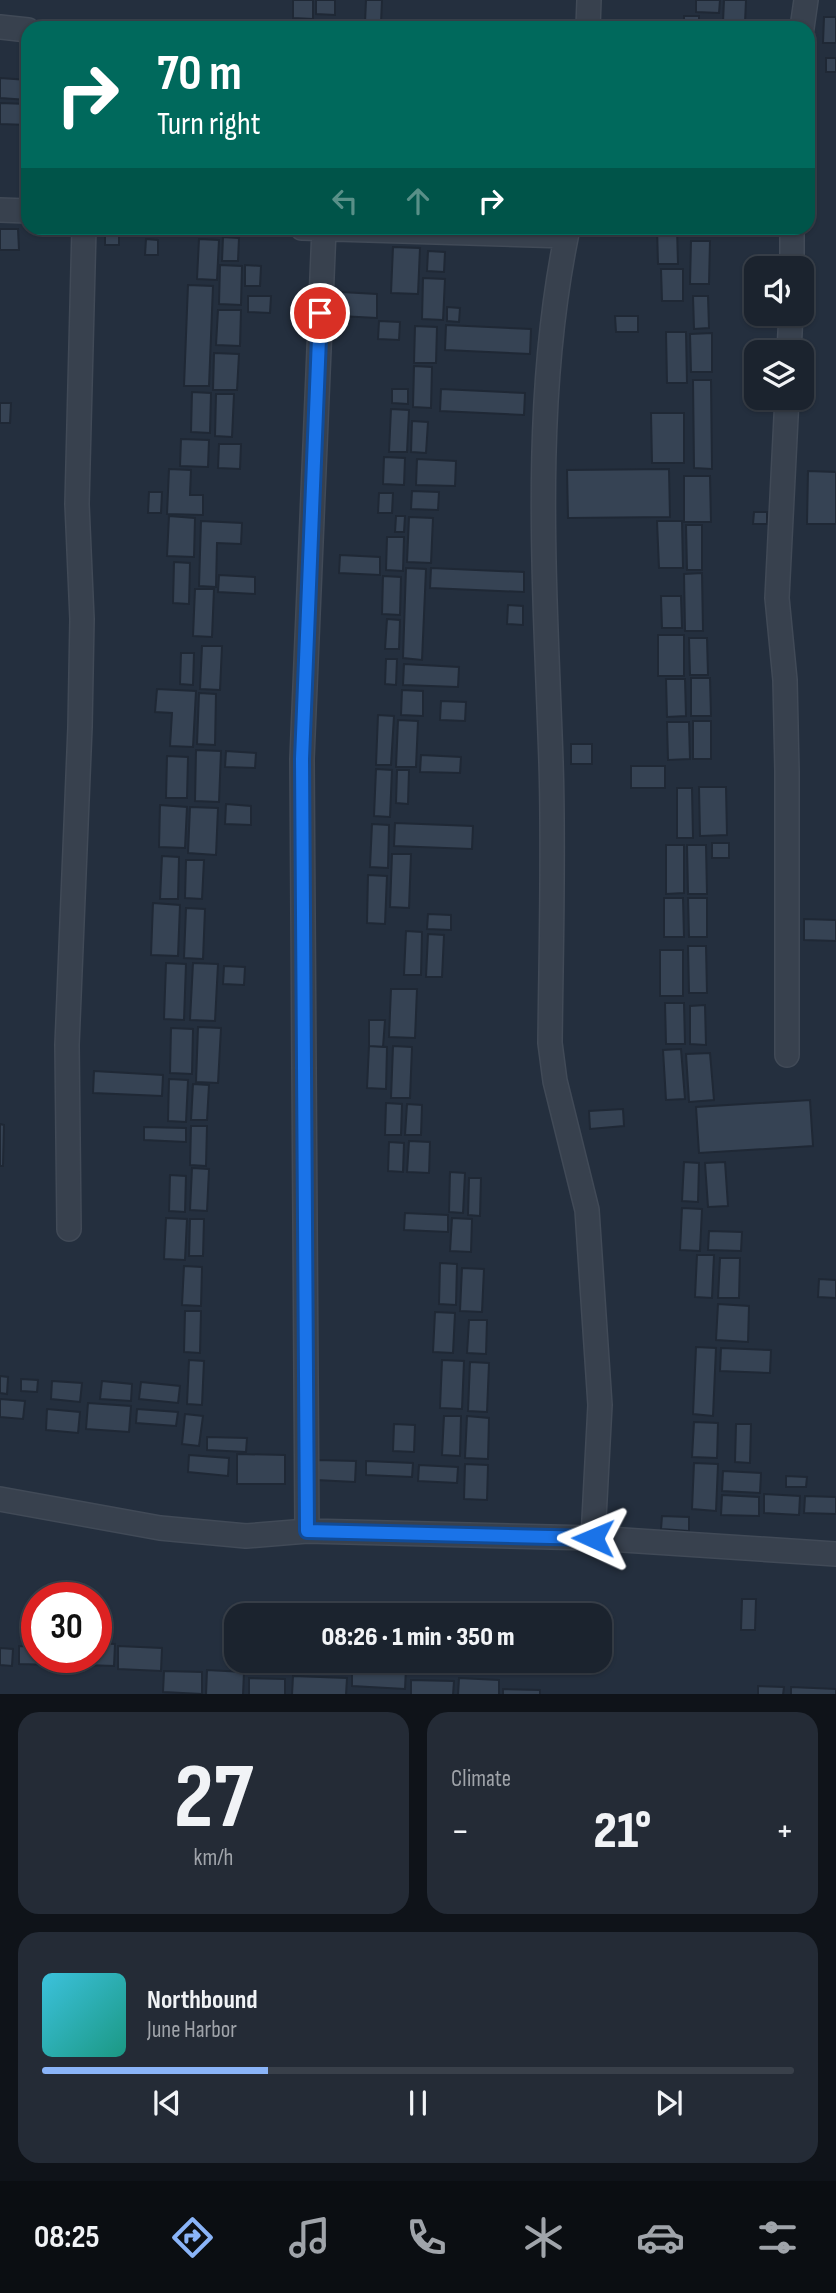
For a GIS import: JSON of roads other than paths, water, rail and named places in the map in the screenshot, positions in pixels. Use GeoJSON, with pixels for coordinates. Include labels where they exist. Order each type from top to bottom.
{"type":"FeatureCollection","features":[{"type":"Feature","properties":{"kind":"street"},"geometry":{"type":"LineString","coordinates":[[588,21],[589,0]]}},
{"type":"Feature","properties":{"kind":"street"},"geometry":{"type":"LineString","coordinates":[[803,21],[806,0]]}},
{"type":"Feature","properties":{"kind":"street"},"geometry":{"type":"LineString","coordinates":[[0,27],[21,29]]}},
{"type":"Feature","properties":{"kind":"street"},"geometry":{"type":"LineString","coordinates":[[0,210],[21,211]]}},
{"type":"Feature","properties":{"kind":"street"},"geometry":{"type":"LineString","coordinates":[[69,1229],[67,1045],[82,619],[77,504],[84,235]]}},
{"type":"Feature","properties":{"kind":"street"},"geometry":{"type":"LineString","coordinates":[[307,1531],[302,759],[313,235]]}},
{"type":"Feature","properties":{"kind":"street"},"geometry":{"type":"LineString","coordinates":[[567,235],[550,344],[543,443],[552,782],[550,1043],[555,1081],[587,1210],[600,1405],[593,1538]]}},
{"type":"Feature","properties":{"kind":"street"},"geometry":{"type":"LineString","coordinates":[[792,235],[792,256]]}},
{"type":"Feature","properties":{"kind":"street"},"geometry":{"type":"LineString","coordinates":[[786,410],[778,598],[785,680],[787,771],[787,1055]]}},
{"type":"Feature","properties":{"kind":"street"},"geometry":{"type":"LineString","coordinates":[[0,1499],[160,1528],[246,1536],[307,1531],[593,1538],[836,1554]]}}]}
